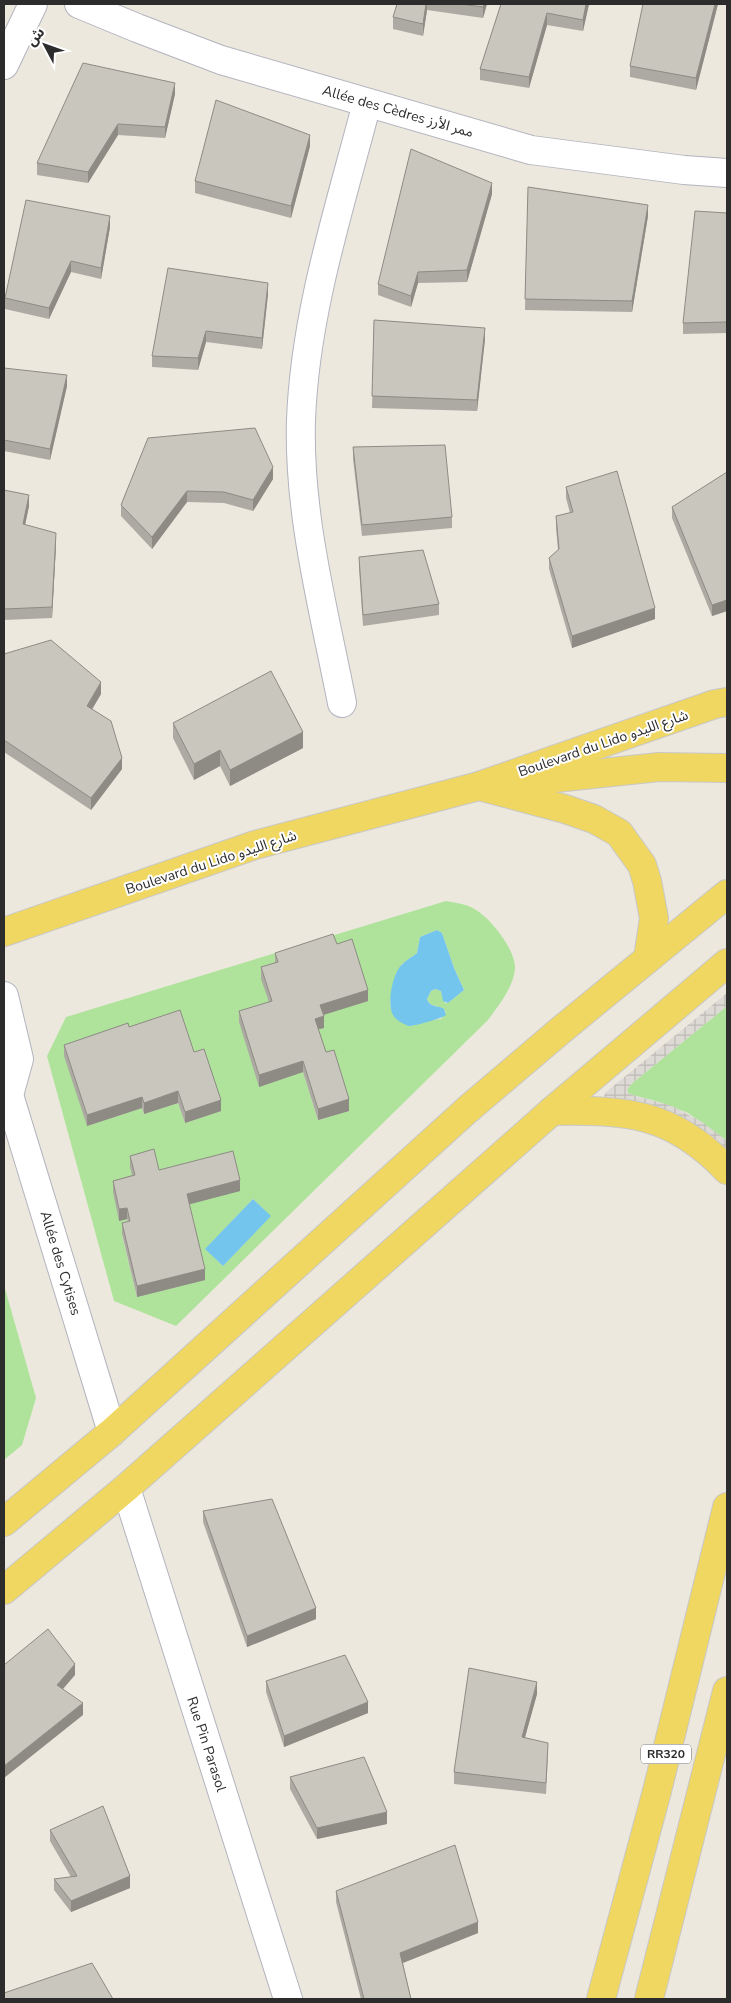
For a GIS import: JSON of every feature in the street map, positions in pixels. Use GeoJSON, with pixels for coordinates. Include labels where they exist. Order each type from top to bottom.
{"type":"FeatureCollection","features":[{"type":"Feature","properties":{"kind":"main road","name":"Boulevard du Lido شارع الليدو"},"geometry":{"type":"LineString","coordinates":[[4,932],[255,845],[479,786],[715,704],[727,702]]}},
{"type":"Feature","properties":{"kind":"main road","name":"Boulevard du Lido شارع الليدو"},"geometry":{"type":"LineString","coordinates":[[479,786],[659,767],[727,768]]}},
{"type":"Feature","properties":{"kind":"main road"},"geometry":{"type":"LineString","coordinates":[[479,786],[565,809],[594,819],[619,833],[642,865],[647,881],[654,918],[648,958]]}},
{"type":"Feature","properties":{"kind":"main road"},"geometry":{"type":"LineString","coordinates":[[4,1522],[112,1432],[467,1110],[727,894]]}},
{"type":"Feature","properties":{"kind":"main road"},"geometry":{"type":"LineString","coordinates":[[4,1590],[126,1488],[552,1110],[727,963]]}},
{"type":"Feature","properties":{"kind":"main road"},"geometry":{"type":"LineString","coordinates":[[552,1110],[608,1111],[657,1120],[676,1129],[703,1146],[727,1170]]}},
{"type":"Feature","properties":{"kind":"main road","name":"RR320"},"geometry":{"type":"LineString","coordinates":[[601,1999],[656,1791],[727,1507]]}},
{"type":"Feature","properties":{"kind":"main road","name":"RR320"},"geometry":{"type":"LineString","coordinates":[[649,1999],[727,1691]]}},
{"type":"Feature","properties":{"kind":"street"},"geometry":{"type":"LineString","coordinates":[[4,65],[33,4]]}},
{"type":"Feature","properties":{"kind":"street","name":"Allée des Cèdres ممر الأرز"},"geometry":{"type":"LineString","coordinates":[[79,4],[221,60],[531,150],[684,170],[727,173]]}},
{"type":"Feature","properties":{"kind":"street"},"geometry":{"type":"LineString","coordinates":[[342,703],[308,524],[302,471],[301,420],[308,343],[321,282],[367,102]]}},
{"type":"Feature","properties":{"kind":"street","name":"Allée des Cytises"},"geometry":{"type":"LineString","coordinates":[[4,996],[19,1059],[6,1092],[112,1432]]}},
{"type":"Feature","properties":{"kind":"street","name":"Rue Pin Parasol"},"geometry":{"type":"LineString","coordinates":[[126,1488],[288,1999]]}},
{"type":"Feature","properties":{"kind":"green space"},"geometry":{"type":"Polygon","coordinates":[[[446,901],[469,906],[489,920],[507,944],[515,969],[505,996],[488,1020],[176,1326],[114,1301],[47,1056],[66,1017],[446,901]],[[437,930],[420,937],[417,953],[402,964],[396,974],[390,1002],[391,1009],[409,1026],[429,1020],[441,1019],[446,1012],[429,1002],[427,999],[431,991],[435,989],[441,991],[445,1003],[448,1003],[464,990],[442,933],[437,930]],[[272,1012],[303,1072],[318,1120],[349,1111],[272,1012]],[[128,1035],[87,1126],[142,1108],[144,1114],[178,1103],[185,1123],[220,1111],[128,1035]],[[135,1186],[119,1220],[127,1219],[130,1233],[122,1235],[137,1297],[135,1186]],[[253,1199],[206,1249],[223,1266],[270,1216],[253,1199]]]}},
{"type":"Feature","properties":{"kind":"green space"},"geometry":{"type":"Polygon","coordinates":[[[727,1006],[727,1141],[688,1113],[659,1102],[629,1094],[627,1090],[630,1085],[727,1006]]]}},
{"type":"Feature","properties":{"kind":"green space"},"geometry":{"type":"Polygon","coordinates":[[[4,1285],[36,1398],[22,1445],[4,1460],[4,1285]]]}},
{"type":"Feature","properties":{"kind":"shaded area"},"geometry":{"type":"Polygon","coordinates":[[[727,993],[727,1006],[630,1085],[627,1090],[629,1094],[672,1106],[702,1122],[727,1141],[727,1153],[606,1099],[604,1096],[606,1092],[727,993]]]}},
{"type":"Feature","properties":{"kind":"water"},"geometry":{"type":"Polygon","coordinates":[[[437,930],[442,933],[464,990],[448,1003],[443,1001],[441,991],[435,989],[431,991],[427,999],[428,1002],[444,1009],[446,1015],[429,1022],[409,1026],[396,1019],[391,1010],[390,998],[394,978],[396,972],[405,961],[417,953],[420,937],[437,930]]]}},
{"type":"Feature","properties":{"kind":"water"},"geometry":{"type":"Polygon","coordinates":[[[253,1199],[271,1216],[223,1266],[205,1249],[253,1199]]]}},
{"type":"Feature","properties":{"kind":"building"},"geometry":{"type":"Polygon","coordinates":[[[397,4],[426,4],[423,24],[393,17],[397,4]]]}},
{"type":"Feature","properties":{"kind":"building"},"geometry":{"type":"Polygon","coordinates":[[[460,4],[484,4],[483,7],[460,4]]]}},
{"type":"Feature","properties":{"kind":"building"},"geometry":{"type":"Polygon","coordinates":[[[501,4],[586,4],[583,20],[547,13],[529,77],[480,69],[501,4]]]}},
{"type":"Feature","properties":{"kind":"building"},"geometry":{"type":"Polygon","coordinates":[[[643,4],[715,4],[696,78],[630,66],[643,4]]]}},
{"type":"Feature","properties":{"kind":"building"},"geometry":{"type":"Polygon","coordinates":[[[83,63],[175,83],[165,127],[118,124],[88,172],[37,163],[83,63]]]}},
{"type":"Feature","properties":{"kind":"building"},"geometry":{"type":"Polygon","coordinates":[[[216,100],[310,135],[291,206],[195,181],[216,100]]]}},
{"type":"Feature","properties":{"kind":"building"},"geometry":{"type":"Polygon","coordinates":[[[411,149],[492,183],[467,270],[418,272],[411,296],[378,284],[411,149]]]}},
{"type":"Feature","properties":{"kind":"building"},"geometry":{"type":"Polygon","coordinates":[[[528,187],[648,205],[632,301],[525,299],[528,187]]]}},
{"type":"Feature","properties":{"kind":"building"},"geometry":{"type":"Polygon","coordinates":[[[26,200],[110,216],[101,268],[71,261],[49,308],[5,298],[26,200]]]}},
{"type":"Feature","properties":{"kind":"building"},"geometry":{"type":"Polygon","coordinates":[[[695,211],[727,213],[727,322],[683,323],[695,211]]]}},
{"type":"Feature","properties":{"kind":"building"},"geometry":{"type":"Polygon","coordinates":[[[168,268],[268,283],[262,338],[206,331],[198,358],[152,356],[168,268]]]}},
{"type":"Feature","properties":{"kind":"building"},"geometry":{"type":"Polygon","coordinates":[[[374,320],[485,328],[477,400],[372,396],[374,320]]]}},
{"type":"Feature","properties":{"kind":"building"},"geometry":{"type":"Polygon","coordinates":[[[4,368],[67,375],[50,449],[4,440],[4,368]]]}},
{"type":"Feature","properties":{"kind":"building"},"geometry":{"type":"Polygon","coordinates":[[[255,428],[273,467],[253,500],[224,492],[187,491],[152,537],[121,505],[148,438],[255,428]]]}},
{"type":"Feature","properties":{"kind":"building"},"geometry":{"type":"Polygon","coordinates":[[[445,445],[452,517],[362,525],[353,447],[445,445]]]}},
{"type":"Feature","properties":{"kind":"building"},"geometry":{"type":"Polygon","coordinates":[[[617,471],[655,608],[572,636],[549,558],[559,549],[556,516],[573,512],[566,487],[617,471]]]}},
{"type":"Feature","properties":{"kind":"building"},"geometry":{"type":"Polygon","coordinates":[[[727,472],[727,600],[712,605],[672,507],[727,472]]]}},
{"type":"Feature","properties":{"kind":"building"},"geometry":{"type":"Polygon","coordinates":[[[4,490],[29,495],[23,524],[56,533],[52,607],[4,609],[4,490]]]}},
{"type":"Feature","properties":{"kind":"building"},"geometry":{"type":"Polygon","coordinates":[[[423,550],[439,604],[363,615],[359,557],[423,550]]]}},
{"type":"Feature","properties":{"kind":"building"},"geometry":{"type":"Polygon","coordinates":[[[51,640],[101,682],[87,706],[111,721],[122,758],[91,798],[4,740],[4,654],[51,640]]]}},
{"type":"Feature","properties":{"kind":"building"},"geometry":{"type":"Polygon","coordinates":[[[271,671],[303,732],[230,770],[220,750],[194,764],[173,723],[271,671]]]}},
{"type":"Feature","properties":{"kind":"building"},"geometry":{"type":"Polygon","coordinates":[[[333,934],[337,944],[352,939],[368,990],[320,1005],[324,1016],[315,1019],[326,1052],[334,1050],[349,1099],[318,1109],[303,1061],[259,1075],[239,1011],[272,1001],[261,967],[278,962],[275,953],[333,934]]]}},
{"type":"Feature","properties":{"kind":"building"},"geometry":{"type":"Polygon","coordinates":[[[180,1010],[194,1052],[204,1049],[221,1100],[185,1112],[178,1091],[144,1103],[142,1097],[87,1115],[64,1045],[128,1023],[129,1027],[180,1010]]]}},
{"type":"Feature","properties":{"kind":"building"},"geometry":{"type":"Polygon","coordinates":[[[154,1149],[159,1170],[233,1151],[240,1180],[187,1194],[205,1269],[137,1286],[122,1223],[130,1221],[127,1208],[119,1209],[113,1181],[135,1175],[130,1156],[154,1149]]]}},
{"type":"Feature","properties":{"kind":"building"},"geometry":{"type":"Polygon","coordinates":[[[272,1499],[316,1608],[247,1636],[203,1511],[272,1499]]]}},
{"type":"Feature","properties":{"kind":"building"},"geometry":{"type":"Polygon","coordinates":[[[48,1629],[75,1664],[57,1685],[83,1703],[4,1766],[4,1665],[48,1629]]]}},
{"type":"Feature","properties":{"kind":"building"},"geometry":{"type":"Polygon","coordinates":[[[345,1655],[368,1702],[284,1736],[266,1681],[345,1655]]]}},
{"type":"Feature","properties":{"kind":"building"},"geometry":{"type":"Polygon","coordinates":[[[469,1668],[537,1682],[522,1737],[548,1743],[546,1783],[454,1772],[469,1668]]]}},
{"type":"Feature","properties":{"kind":"building"},"geometry":{"type":"Polygon","coordinates":[[[364,1757],[387,1812],[317,1828],[290,1777],[364,1757]]]}},
{"type":"Feature","properties":{"kind":"building"},"geometry":{"type":"Polygon","coordinates":[[[103,1806],[130,1876],[71,1901],[54,1879],[77,1876],[50,1830],[103,1806]]]}},
{"type":"Feature","properties":{"kind":"building"},"geometry":{"type":"Polygon","coordinates":[[[455,1845],[478,1922],[400,1953],[411,1999],[364,1999],[336,1891],[455,1845]]]}},
{"type":"Feature","properties":{"kind":"building"},"geometry":{"type":"Polygon","coordinates":[[[92,1963],[113,1999],[4,1999],[4,1993],[92,1963]]]}}]}
